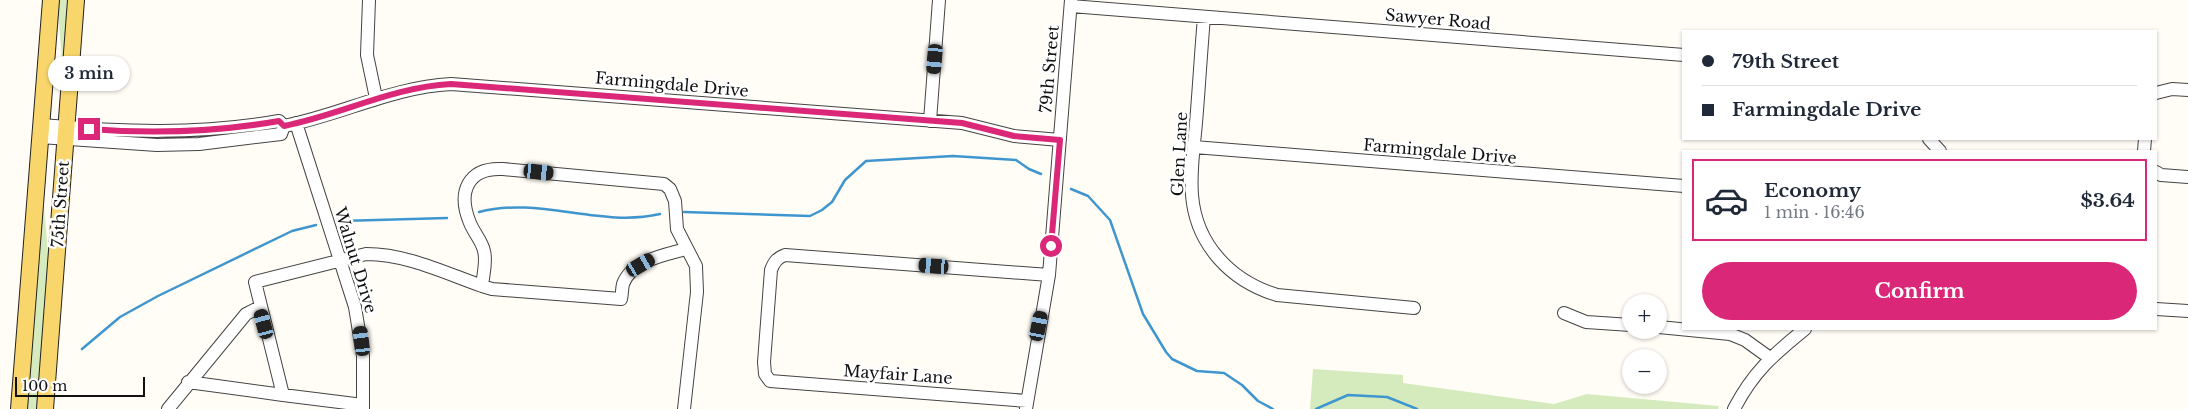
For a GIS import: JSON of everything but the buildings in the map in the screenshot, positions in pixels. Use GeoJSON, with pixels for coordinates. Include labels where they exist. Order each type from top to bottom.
{"type":"FeatureCollection","features":[{"type":"Feature","properties":{"kind":"main road","name":"75th Street"},"geometry":{"type":"LineString","coordinates":[[19,409],[50,0]]}},
{"type":"Feature","properties":{"kind":"main road","name":"75th Street"},"geometry":{"type":"LineString","coordinates":[[44,409],[76,0]]}},
{"type":"Feature","properties":{"kind":"street"},"geometry":{"type":"LineString","coordinates":[[370,0],[367,55],[376,98]]}},
{"type":"Feature","properties":{"kind":"street"},"geometry":{"type":"LineString","coordinates":[[930,121],[939,0]]}},
{"type":"Feature","properties":{"kind":"street","name":"Sawyer Road"},"geometry":{"type":"LineString","coordinates":[[1071,3],[1204,17],[1682,55]]}},
{"type":"Feature","properties":{"kind":"street","name":"79th Street"},"geometry":{"type":"LineString","coordinates":[[1027,405],[1049,275],[1071,3]]}},
{"type":"Feature","properties":{"kind":"street","name":"Glen Lane"},"geometry":{"type":"LineString","coordinates":[[1204,17],[1192,195],[1199,227],[1214,254],[1240,278],[1256,288],[1277,295],[1414,308]]}},
{"type":"Feature","properties":{"kind":"street","name":"Farmingdale Drive"},"geometry":{"type":"LineString","coordinates":[[40,131],[66,133],[135,144],[199,144],[281,134],[290,124],[376,98],[426,86],[471,84],[930,121],[972,125],[1014,136],[1060,140]]}},
{"type":"Feature","properties":{"kind":"street"},"geometry":{"type":"LineString","coordinates":[[2157,93],[2172,89],[2188,90]]}},
{"type":"Feature","properties":{"kind":"street","name":"Walnut Drive"},"geometry":{"type":"LineString","coordinates":[[290,124],[341,260],[360,327],[364,369],[363,407]]}},
{"type":"Feature","properties":{"kind":"street"},"geometry":{"type":"LineString","coordinates":[[1930,140],[1939,150]]}},
{"type":"Feature","properties":{"kind":"street","name":"Farmingdale Drive"},"geometry":{"type":"LineString","coordinates":[[1194,147],[1682,186]]}},
{"type":"Feature","properties":{"kind":"street"},"geometry":{"type":"LineString","coordinates":[[482,286],[485,254],[482,244],[470,224],[464,201],[466,188],[470,179],[476,173],[489,168],[664,184],[670,189],[675,201],[678,229],[686,249],[696,266],[697,292],[684,409]]}},
{"type":"Feature","properties":{"kind":"street"},"geometry":{"type":"LineString","coordinates":[[2157,173],[2161,175],[2188,177]]}},
{"type":"Feature","properties":{"kind":"street"},"geometry":{"type":"LineString","coordinates":[[283,395],[255,282],[366,254],[381,254],[415,262],[492,289],[621,299],[624,284],[631,271],[652,259],[686,249]]}},
{"type":"Feature","properties":{"kind":"street","name":"Mayfair Lane"},"geometry":{"type":"LineString","coordinates":[[1027,405],[774,382],[767,379],[764,362],[771,270],[779,257],[795,255],[1049,275]]}},
{"type":"Feature","properties":{"kind":"street"},"geometry":{"type":"LineString","coordinates":[[168,409],[188,382],[246,314],[260,307]]}},
{"type":"Feature","properties":{"kind":"street"},"geometry":{"type":"LineString","coordinates":[[2157,309],[2188,311]]}},
{"type":"Feature","properties":{"kind":"street"},"geometry":{"type":"LineString","coordinates":[[1564,313],[1586,322],[1622,324]]}},
{"type":"Feature","properties":{"kind":"street"},"geometry":{"type":"LineString","coordinates":[[1667,328],[1682,329]]}},
{"type":"Feature","properties":{"kind":"street"},"geometry":{"type":"LineString","coordinates":[[1689,330],[1730,334],[1745,340],[1770,358]]}},
{"type":"Feature","properties":{"kind":"street"},"geometry":{"type":"LineString","coordinates":[[1734,409],[1749,384],[1770,358],[1804,330]]}},
{"type":"Feature","properties":{"kind":"street"},"geometry":{"type":"LineString","coordinates":[[188,382],[363,407]]}},
{"type":"Feature","properties":{"kind":"green space"},"geometry":{"type":"Polygon","coordinates":[[[57,0],[71,0],[63,72],[57,0]]]}},
{"type":"Feature","properties":{"kind":"green space"},"geometry":{"type":"Polygon","coordinates":[[[43,195],[50,275],[39,409],[28,409],[28,367],[43,195]]]}},
{"type":"Feature","properties":{"kind":"green space"},"geometry":{"type":"Polygon","coordinates":[[[1313,369],[1403,375],[1403,383],[1554,404],[1587,394],[1719,406],[1718,409],[1310,409],[1313,369]]]}},
{"type":"Feature","properties":{"kind":"waterway"},"geometry":{"type":"LineString","coordinates":[[684,212],[810,216],[832,202],[845,180],[866,161],[953,156],[1016,160],[1029,169],[1041,174]]}},
{"type":"Feature","properties":{"kind":"waterway"},"geometry":{"type":"LineString","coordinates":[[1071,189],[1088,196],[1110,220],[1143,314],[1172,359],[1197,371],[1224,373],[1242,385],[1258,401],[1273,409]]}},
{"type":"Feature","properties":{"kind":"waterway"},"geometry":{"type":"LineString","coordinates":[[479,212],[502,208],[524,208],[615,217],[660,214]]}},
{"type":"Feature","properties":{"kind":"waterway"},"geometry":{"type":"LineString","coordinates":[[341,221],[447,218]]}},
{"type":"Feature","properties":{"kind":"waterway"},"geometry":{"type":"LineString","coordinates":[[82,349],[120,317],[158,296],[292,231],[316,225]]}},
{"type":"Feature","properties":{"kind":"waterway"},"geometry":{"type":"LineString","coordinates":[[1316,409],[1348,395],[1387,397],[1417,409]]}},
{"type":"Feature","properties":{"kind":"route"},"geometry":{"type":"LineString","coordinates":[[89,129],[200,131],[252,126],[279,121],[284,126],[307,121],[401,90],[435,84],[471,84],[962,123],[1002,134],[1060,140],[1051,246]]}}]}
